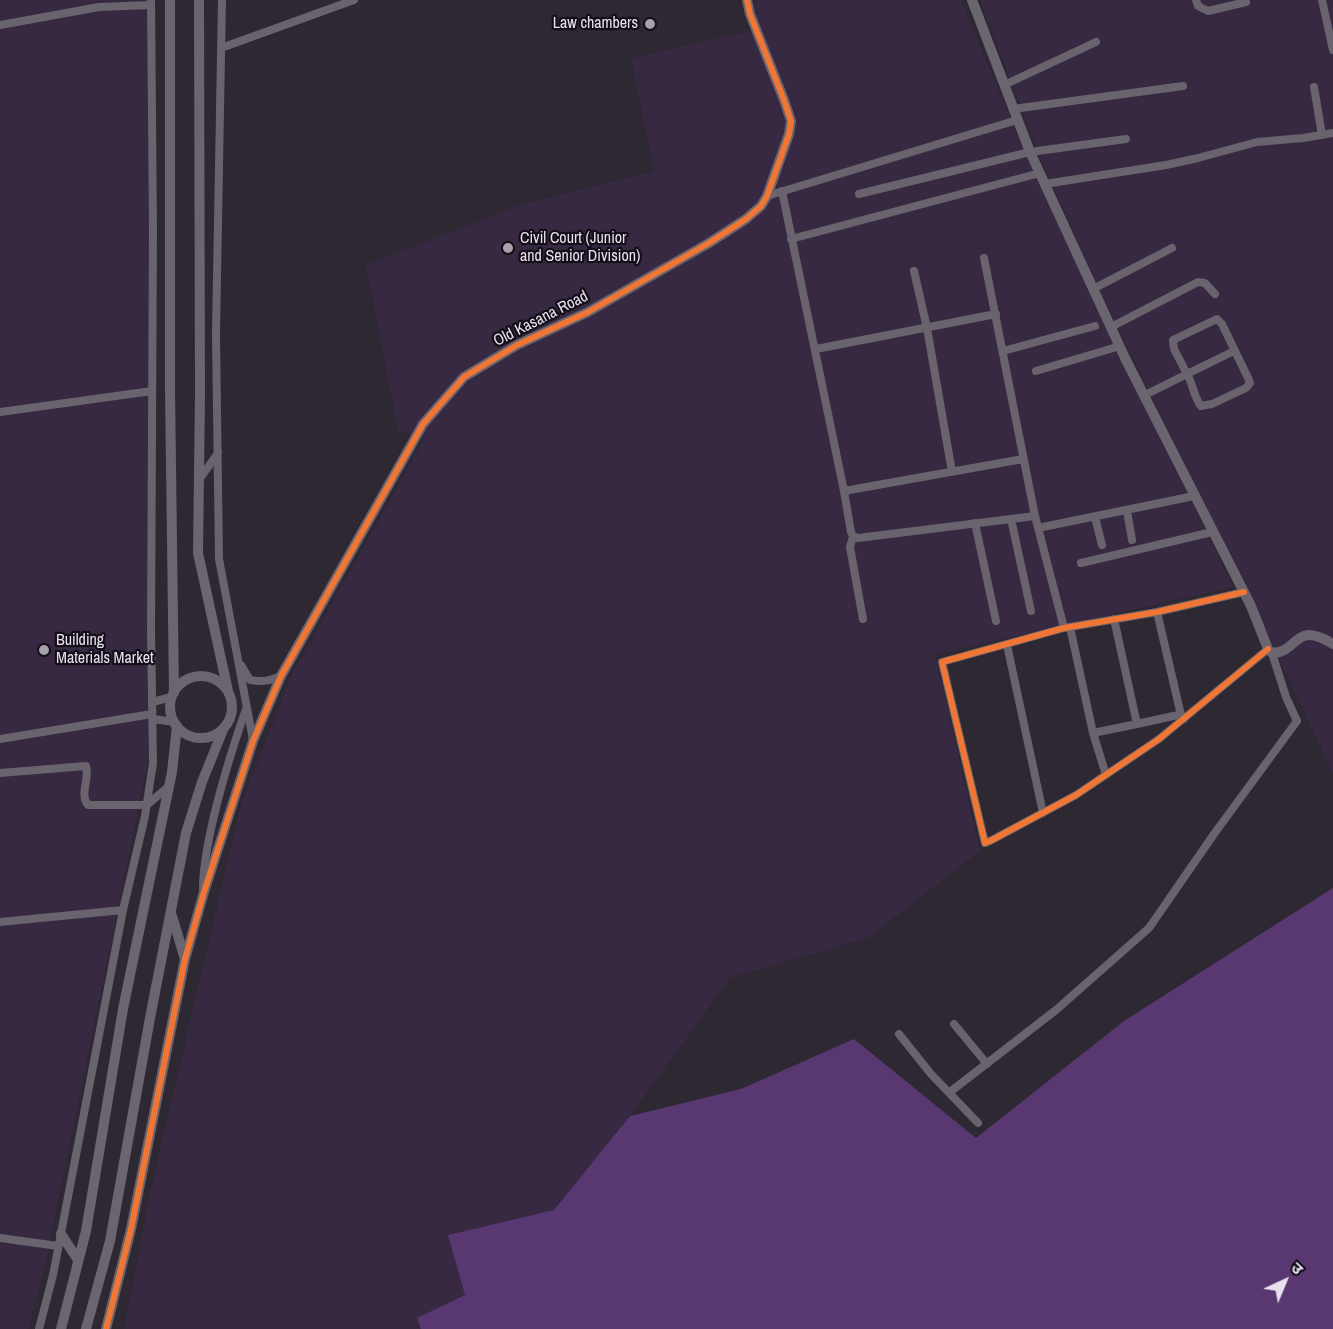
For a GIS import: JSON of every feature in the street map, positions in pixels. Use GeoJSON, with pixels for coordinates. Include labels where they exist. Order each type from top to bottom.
{"type":"FeatureCollection","features":[{"type":"Feature","properties":{"kind":"main road"},"geometry":{"type":"LineString","coordinates":[[170,0],[173,695],[171,711],[176,724],[187,734],[200,738],[216,735],[223,730],[228,724],[233,706],[198,553],[199,0]]}},
{"type":"Feature","properties":{"kind":"main road","name":"Old Kasana Road"},"geometry":{"type":"LineString","coordinates":[[106,1329],[131,1229],[185,959],[204,892],[253,741],[281,676],[423,424],[464,377],[517,345],[588,312],[710,243],[761,206],[767,196],[789,134],[791,121],[750,14],[747,0]]}},
{"type":"Feature","properties":{"kind":"main road"},"geometry":{"type":"LineString","coordinates":[[972,0],[1030,152],[1119,346],[1244,592],[1270,651],[1278,653],[1304,635],[1310,634],[1333,644]]}},
{"type":"Feature","properties":{"kind":"main road"},"geometry":{"type":"LineString","coordinates":[[173,695],[185,681],[199,676],[214,679],[228,691]]}},
{"type":"Feature","properties":{"kind":"main road"},"geometry":{"type":"LineString","coordinates":[[61,1329],[86,1231],[123,1009],[169,786],[176,724]]}},
{"type":"Feature","properties":{"kind":"main road"},"geometry":{"type":"LineString","coordinates":[[87,1329],[110,1241],[186,833],[202,782],[223,730]]}},
{"type":"Feature","properties":{"kind":"main road"},"geometry":{"type":"LineString","coordinates":[[171,910],[185,959]]}},
{"type":"Feature","properties":{"kind":"main road"},"geometry":{"type":"LineString","coordinates":[[61,1234],[78,1260]]}},
{"type":"Feature","properties":{"kind":"street"},"geometry":{"type":"LineString","coordinates":[[222,0],[216,290],[219,559],[253,741]]}},
{"type":"Feature","properties":{"kind":"street"},"geometry":{"type":"LineString","coordinates":[[221,48],[354,0]]}},
{"type":"Feature","properties":{"kind":"street"},"geometry":{"type":"LineString","coordinates":[[1196,0],[1198,6],[1208,11],[1246,2]]}},
{"type":"Feature","properties":{"kind":"street"},"geometry":{"type":"LineString","coordinates":[[1322,0],[1333,50]]}},
{"type":"Feature","properties":{"kind":"street"},"geometry":{"type":"LineString","coordinates":[[0,25],[99,7],[151,2],[153,763],[147,805],[123,910],[61,1234],[39,1329]]}},
{"type":"Feature","properties":{"kind":"street"},"geometry":{"type":"LineString","coordinates":[[1005,85],[1096,42]]}},
{"type":"Feature","properties":{"kind":"street"},"geometry":{"type":"LineString","coordinates":[[767,196],[1015,115],[1183,86]]}},
{"type":"Feature","properties":{"kind":"street"},"geometry":{"type":"LineString","coordinates":[[1314,87],[1322,135]]}},
{"type":"Feature","properties":{"kind":"street"},"geometry":{"type":"LineString","coordinates":[[790,239],[1043,179],[1177,162],[1257,142],[1333,133]]}},
{"type":"Feature","properties":{"kind":"street"},"geometry":{"type":"LineString","coordinates":[[859,194],[1030,152],[1126,138]]}},
{"type":"Feature","properties":{"kind":"street"},"geometry":{"type":"LineString","coordinates":[[782,191],[790,239],[816,349],[844,491],[852,536],[850,551],[863,619]]}},
{"type":"Feature","properties":{"kind":"street"},"geometry":{"type":"LineString","coordinates":[[1094,289],[1172,248]]}},
{"type":"Feature","properties":{"kind":"street"},"geometry":{"type":"LineString","coordinates":[[984,258],[1035,516],[1106,775]]}},
{"type":"Feature","properties":{"kind":"street"},"geometry":{"type":"LineString","coordinates":[[914,271],[927,328],[952,472]]}},
{"type":"Feature","properties":{"kind":"street"},"geometry":{"type":"LineString","coordinates":[[1111,327],[1198,282],[1205,283],[1215,294]]}},
{"type":"Feature","properties":{"kind":"street"},"geometry":{"type":"LineString","coordinates":[[816,349],[996,314]]}},
{"type":"Feature","properties":{"kind":"street"},"geometry":{"type":"LineString","coordinates":[[1217,320],[1222,324],[1250,383],[1246,388],[1212,405],[1201,406],[1197,401],[1188,374],[1172,346],[1173,340],[1217,320]]}},
{"type":"Feature","properties":{"kind":"street"},"geometry":{"type":"LineString","coordinates":[[1003,351],[1095,326]]}},
{"type":"Feature","properties":{"kind":"street"},"geometry":{"type":"LineString","coordinates":[[1036,371],[1119,346]]}},
{"type":"Feature","properties":{"kind":"street"},"geometry":{"type":"LineString","coordinates":[[1145,396],[1234,351]]}},
{"type":"Feature","properties":{"kind":"street"},"geometry":{"type":"LineString","coordinates":[[0,412],[152,391]]}},
{"type":"Feature","properties":{"kind":"street"},"geometry":{"type":"LineString","coordinates":[[199,480],[219,453]]}},
{"type":"Feature","properties":{"kind":"street"},"geometry":{"type":"LineString","coordinates":[[844,491],[1023,459]]}},
{"type":"Feature","properties":{"kind":"street"},"geometry":{"type":"LineString","coordinates":[[1038,528],[1194,496]]}},
{"type":"Feature","properties":{"kind":"street"},"geometry":{"type":"LineString","coordinates":[[1127,511],[1132,540]]}},
{"type":"Feature","properties":{"kind":"street"},"geometry":{"type":"LineString","coordinates":[[852,536],[861,538],[1035,516]]}},
{"type":"Feature","properties":{"kind":"street"},"geometry":{"type":"LineString","coordinates":[[1095,518],[1102,545]]}},
{"type":"Feature","properties":{"kind":"street"},"geometry":{"type":"LineString","coordinates":[[1011,519],[1031,611]]}},
{"type":"Feature","properties":{"kind":"street"},"geometry":{"type":"LineString","coordinates":[[975,523],[996,621]]}},
{"type":"Feature","properties":{"kind":"street"},"geometry":{"type":"LineString","coordinates":[[1081,563],[1212,531]]}},
{"type":"Feature","properties":{"kind":"street"},"geometry":{"type":"LineString","coordinates":[[950,1092],[1056,1010],[1149,928],[1297,721],[1270,651],[1183,717],[1159,739],[1106,775],[1076,795],[985,843],[942,662],[1067,628],[1156,612],[1244,592]]}},
{"type":"Feature","properties":{"kind":"street"},"geometry":{"type":"LineString","coordinates":[[1156,612],[1183,717]]}},
{"type":"Feature","properties":{"kind":"street"},"geometry":{"type":"LineString","coordinates":[[1114,620],[1137,724]]}},
{"type":"Feature","properties":{"kind":"street"},"geometry":{"type":"LineString","coordinates":[[1007,645],[1043,813]]}},
{"type":"Feature","properties":{"kind":"street"},"geometry":{"type":"LineString","coordinates":[[237,657],[250,680],[270,681],[281,676]]}},
{"type":"Feature","properties":{"kind":"street"},"geometry":{"type":"LineString","coordinates":[[152,702],[173,695]]}},
{"type":"Feature","properties":{"kind":"street"},"geometry":{"type":"LineString","coordinates":[[204,892],[203,878],[218,795],[246,709]]}},
{"type":"Feature","properties":{"kind":"street"},"geometry":{"type":"LineString","coordinates":[[0,739],[152,717],[176,724]]}},
{"type":"Feature","properties":{"kind":"street"},"geometry":{"type":"LineString","coordinates":[[1093,733],[1183,717]]}},
{"type":"Feature","properties":{"kind":"street"},"geometry":{"type":"LineString","coordinates":[[0,773],[83,764],[88,771],[84,792],[85,802],[88,805],[147,805],[169,786]]}},
{"type":"Feature","properties":{"kind":"street"},"geometry":{"type":"LineString","coordinates":[[0,922],[123,910]]}},
{"type":"Feature","properties":{"kind":"street"},"geometry":{"type":"LineString","coordinates":[[954,1024],[987,1064]]}},
{"type":"Feature","properties":{"kind":"street"},"geometry":{"type":"LineString","coordinates":[[899,1034],[931,1074],[978,1123]]}},
{"type":"Feature","properties":{"kind":"street"},"geometry":{"type":"LineString","coordinates":[[0,1238],[58,1246]]}},
{"type":"Feature","properties":{"kind":"shaded area"},"geometry":{"type":"Polygon","coordinates":[[[0,0],[152,0],[154,466],[148,762],[47,1256],[28,1329],[0,1329],[0,0]]]}},
{"type":"Feature","properties":{"kind":"shaded area"},"geometry":{"type":"Polygon","coordinates":[[[758,0],[961,0],[1030,165],[1233,587],[935,654],[980,851],[868,938],[730,978],[630,1116],[554,1210],[448,1235],[465,1295],[417,1318],[421,1329],[124,1329],[151,1189],[241,804],[291,677],[424,439],[398,430],[366,265],[517,206],[654,171],[631,58],[759,29],[753,5],[758,0]]]}},
{"type":"Feature","properties":{"kind":"shaded area"},"geometry":{"type":"Polygon","coordinates":[[[980,0],[1333,0],[1333,773],[1244,585],[1100,292],[1036,148],[980,0]]]}},
{"type":"Feature","properties":{"kind":"shaded area"},"geometry":{"type":"Polygon","coordinates":[[[1333,888],[1333,1329],[421,1329],[417,1318],[465,1295],[448,1235],[554,1210],[630,1116],[741,1089],[854,1039],[976,1138],[1124,1021],[1333,888]]]}},
{"type":"Feature","properties":{"kind":"cycle path"},"geometry":{"type":"LineString","coordinates":[[106,1329],[131,1229],[185,959],[204,892],[253,741],[281,676],[423,424],[464,377],[517,345],[588,312],[709,243],[746,219],[761,206],[767,196],[789,134],[791,121],[750,14],[747,0]]}},
{"type":"Feature","properties":{"kind":"cycle path"},"geometry":{"type":"LineString","coordinates":[[1244,592],[1157,612],[1064,628],[942,662],[985,843],[1076,795],[1159,739],[1268,649]]}},
{"type":"Feature","properties":{"kind":"place","name":"Law chambers"},"geometry":{"type":"Point","coordinates":[650,24]}},
{"type":"Feature","properties":{"kind":"place","name":"Civil Court (Junior and Senior Division)"},"geometry":{"type":"Point","coordinates":[508,248]}},
{"type":"Feature","properties":{"kind":"place","name":"Building Materials Market"},"geometry":{"type":"Point","coordinates":[44,650]}}]}
